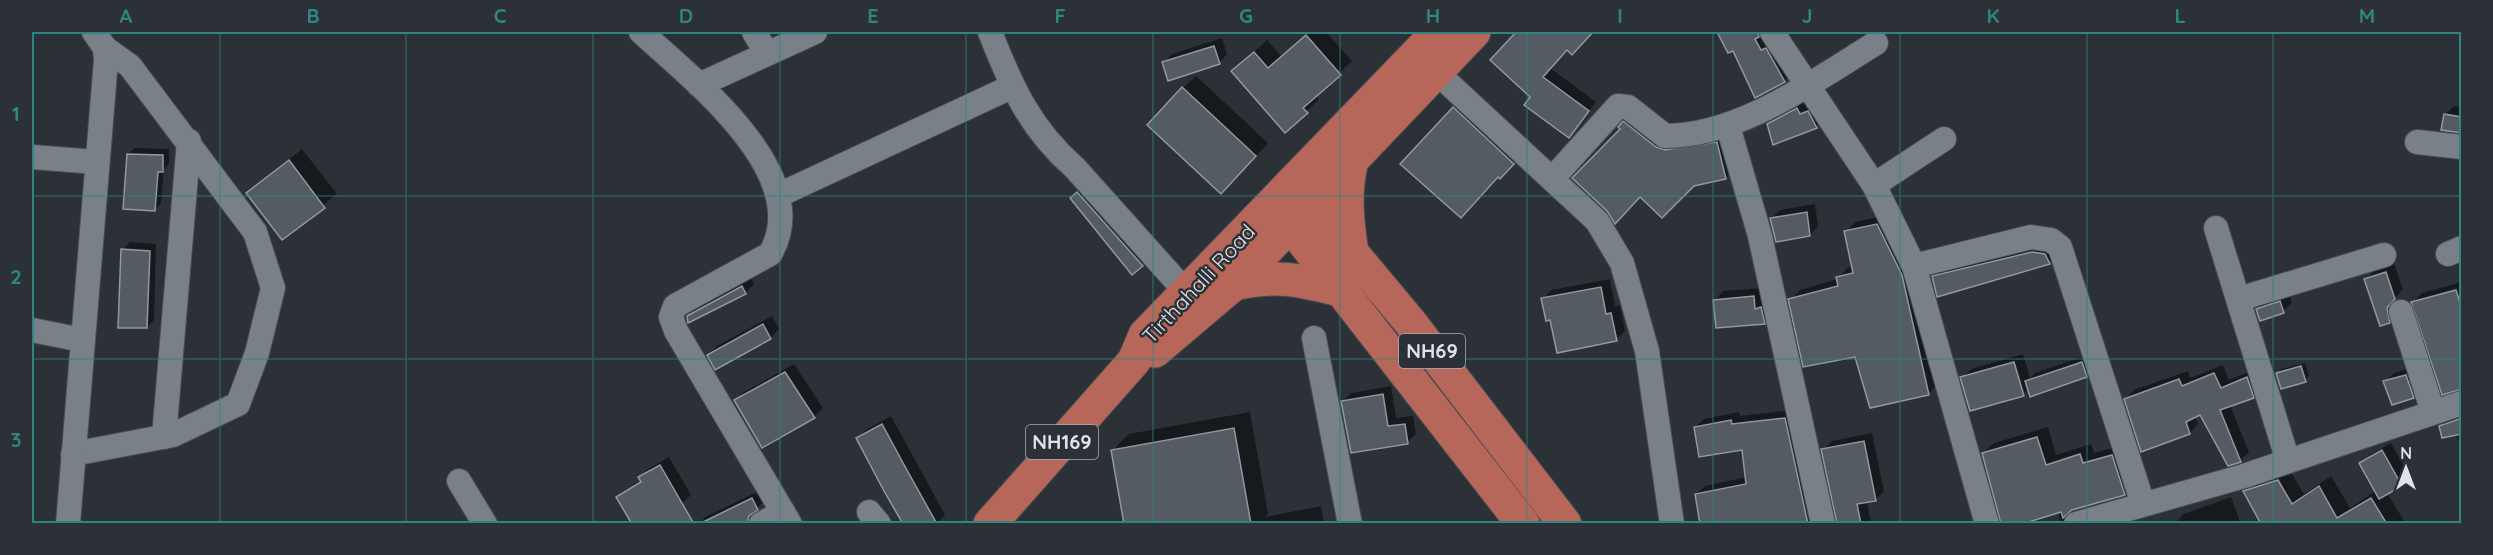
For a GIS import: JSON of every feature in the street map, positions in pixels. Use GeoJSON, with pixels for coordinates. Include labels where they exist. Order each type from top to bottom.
{"type":"FeatureCollection","features":[{"type":"Feature","properties":{"kind":"highway"},"geometry":{"type":"LineString","coordinates":[[1293,203],[1438,32]]}},
{"type":"Feature","properties":{"kind":"highway"},"geometry":{"type":"LineString","coordinates":[[1293,203],[1352,160],[1474,32]]}},
{"type":"Feature","properties":{"kind":"highway"},"geometry":{"type":"LineString","coordinates":[[1352,160],[1346,184],[1346,212],[1352,253]]}},
{"type":"Feature","properties":{"kind":"highway","name":"NH69"},"geometry":{"type":"LineString","coordinates":[[1293,203],[1352,253],[1410,322],[1565,524]]}},
{"type":"Feature","properties":{"kind":"highway","name":"NH69"},"geometry":{"type":"LineString","coordinates":[[1293,203],[1344,291],[1523,524]]}},
{"type":"Feature","properties":{"kind":"highway","name":"NH169"},"geometry":{"type":"LineString","coordinates":[[1134,361],[1161,348],[1234,284],[1293,203]]}},
{"type":"Feature","properties":{"kind":"highway","name":"Tirthahalli Road"},"geometry":{"type":"LineString","coordinates":[[990,524],[1134,361],[1145,335],[1187,293],[1293,203]]}},
{"type":"Feature","properties":{"kind":"highway"},"geometry":{"type":"LineString","coordinates":[[1234,284],[1260,278],[1291,278],[1344,291]]}},
{"type":"Feature","properties":{"kind":"street"},"geometry":{"type":"LineString","coordinates":[[641,32],[727,112],[756,149],[779,195],[781,223],[777,242],[770,254],[675,306],[671,317],[676,331],[787,518],[761,524]]}},
{"type":"Feature","properties":{"kind":"street"},"geometry":{"type":"LineString","coordinates":[[754,32],[776,43]]}},
{"type":"Feature","properties":{"kind":"street"},"geometry":{"type":"LineString","coordinates":[[699,85],[776,43],[814,32]]}},
{"type":"Feature","properties":{"kind":"street"},"geometry":{"type":"LineString","coordinates":[[990,32],[1011,87],[1033,123],[1054,150],[1075,168],[1187,293]]}},
{"type":"Feature","properties":{"kind":"street"},"geometry":{"type":"LineString","coordinates":[[1772,32],[1874,185],[1914,266],[1987,524]]}},
{"type":"Feature","properties":{"kind":"street"},"geometry":{"type":"LineString","coordinates":[[74,454],[164,436],[238,404],[257,353],[273,288],[255,232],[189,141],[130,66],[100,40]]}},
{"type":"Feature","properties":{"kind":"street"},"geometry":{"type":"LineString","coordinates":[[68,524],[96,162],[100,40]]}},
{"type":"Feature","properties":{"kind":"street"},"geometry":{"type":"LineString","coordinates":[[1552,179],[1618,106],[1628,107],[1665,135],[1728,126],[1807,85],[1876,43]]}},
{"type":"Feature","properties":{"kind":"street"},"geometry":{"type":"LineString","coordinates":[[1435,71],[1597,221],[1622,263],[1647,351],[1672,524]]}},
{"type":"Feature","properties":{"kind":"street"},"geometry":{"type":"LineString","coordinates":[[779,195],[1011,87]]}},
{"type":"Feature","properties":{"kind":"street"},"geometry":{"type":"LineString","coordinates":[[1728,126],[1760,236],[1823,524]]}},
{"type":"Feature","properties":{"kind":"street"},"geometry":{"type":"LineString","coordinates":[[1874,185],[1944,139]]}},
{"type":"Feature","properties":{"kind":"street"},"geometry":{"type":"LineString","coordinates":[[164,436],[189,141]]}},
{"type":"Feature","properties":{"kind":"street"},"geometry":{"type":"LineString","coordinates":[[2417,142],[2462,147]]}},
{"type":"Feature","properties":{"kind":"street"},"geometry":{"type":"LineString","coordinates":[[32,157],[96,162]]}},
{"type":"Feature","properties":{"kind":"street"},"geometry":{"type":"LineString","coordinates":[[2216,228],[2288,461]]}},
{"type":"Feature","properties":{"kind":"street"},"geometry":{"type":"LineString","coordinates":[[1914,266],[2031,237],[2051,240],[2060,247],[2143,504]]}},
{"type":"Feature","properties":{"kind":"street"},"geometry":{"type":"LineString","coordinates":[[2239,299],[2384,255]]}},
{"type":"Feature","properties":{"kind":"street"},"geometry":{"type":"LineString","coordinates":[[2401,312],[2433,412]]}},
{"type":"Feature","properties":{"kind":"street"},"geometry":{"type":"LineString","coordinates":[[32,330],[82,340]]}},
{"type":"Feature","properties":{"kind":"street"},"geometry":{"type":"LineString","coordinates":[[1314,338],[1350,524]]}},
{"type":"Feature","properties":{"kind":"street"},"geometry":{"type":"LineString","coordinates":[[2076,524],[2288,461],[2462,403]]}},
{"type":"Feature","properties":{"kind":"street"},"geometry":{"type":"LineString","coordinates":[[459,481],[485,524]]}},
{"type":"Feature","properties":{"kind":"building"},"geometry":{"type":"Polygon","coordinates":[[[1516,32],[1593,32],[1572,55],[1567,50],[1543,77],[1589,111],[1569,138],[1524,105],[1530,97],[1490,60],[1516,32]]]}},
{"type":"Feature","properties":{"kind":"building"},"geometry":{"type":"Polygon","coordinates":[[[1717,32],[1758,32],[1759,37],[1755,39],[1761,50],[1766,48],[1785,82],[1755,98],[1733,51],[1728,53],[1717,32]]]}},
{"type":"Feature","properties":{"kind":"building"},"geometry":{"type":"Polygon","coordinates":[[[1306,35],[1341,75],[1303,108],[1308,113],[1285,133],[1231,71],[1254,52],[1268,68],[1306,35]]]}},
{"type":"Feature","properties":{"kind":"building"},"geometry":{"type":"Polygon","coordinates":[[[1214,46],[1220,64],[1168,81],[1162,62],[1214,46]]]}},
{"type":"Feature","properties":{"kind":"building"},"geometry":{"type":"Polygon","coordinates":[[[1182,87],[1256,156],[1221,194],[1147,125],[1182,87]]]}},
{"type":"Feature","properties":{"kind":"building"},"geometry":{"type":"Polygon","coordinates":[[[1453,107],[1514,164],[1500,179],[1498,177],[1461,218],[1400,164],[1453,107]]]}},
{"type":"Feature","properties":{"kind":"building"},"geometry":{"type":"Polygon","coordinates":[[[1797,108],[1800,114],[1808,111],[1817,128],[1773,145],[1767,124],[1797,108]]]}},
{"type":"Feature","properties":{"kind":"building"},"geometry":{"type":"Polygon","coordinates":[[[2444,114],[2462,117],[2462,133],[2441,130],[2444,114]]]}},
{"type":"Feature","properties":{"kind":"building"},"geometry":{"type":"Polygon","coordinates":[[[1623,121],[1656,147],[1665,150],[1717,142],[1726,179],[1694,186],[1662,218],[1640,197],[1615,224],[1607,211],[1572,178],[1620,129],[1618,127],[1623,121]]]}},
{"type":"Feature","properties":{"kind":"building"},"geometry":{"type":"Polygon","coordinates":[[[127,154],[163,155],[163,172],[158,172],[155,211],[123,209],[127,154]]]}},
{"type":"Feature","properties":{"kind":"building"},"geometry":{"type":"Polygon","coordinates":[[[289,160],[325,208],[282,240],[246,193],[289,160]]]}},
{"type":"Feature","properties":{"kind":"building"},"geometry":{"type":"Polygon","coordinates":[[[1077,192],[1143,266],[1132,275],[1070,198],[1077,192]]]}},
{"type":"Feature","properties":{"kind":"building"},"geometry":{"type":"Polygon","coordinates":[[[1807,212],[1810,236],[1776,242],[1770,218],[1807,212]]]}},
{"type":"Feature","properties":{"kind":"building"},"geometry":{"type":"Polygon","coordinates":[[[1877,224],[1902,275],[1929,395],[1870,408],[1855,357],[1803,367],[1788,299],[1838,286],[1836,277],[1853,273],[1844,231],[1877,224]]]}},
{"type":"Feature","properties":{"kind":"building"},"geometry":{"type":"Polygon","coordinates":[[[121,249],[150,251],[147,328],[118,328],[121,249]]]}},
{"type":"Feature","properties":{"kind":"building"},"geometry":{"type":"Polygon","coordinates":[[[2032,252],[2045,254],[2050,264],[1937,297],[1932,276],[2032,252]]]}},
{"type":"Feature","properties":{"kind":"building"},"geometry":{"type":"Polygon","coordinates":[[[2386,272],[2395,299],[2387,308],[2390,323],[2380,326],[2364,279],[2386,272]]]}},
{"type":"Feature","properties":{"kind":"building"},"geometry":{"type":"Polygon","coordinates":[[[742,286],[746,294],[688,323],[687,316],[742,286]]]}},
{"type":"Feature","properties":{"kind":"building"},"geometry":{"type":"Polygon","coordinates":[[[1601,287],[1606,314],[1611,313],[1617,341],[1557,353],[1550,320],[1546,321],[1541,298],[1601,287]]]}},
{"type":"Feature","properties":{"kind":"building"},"geometry":{"type":"Polygon","coordinates":[[[2456,290],[2462,309],[2462,389],[2442,395],[2411,302],[2456,290]]]}},
{"type":"Feature","properties":{"kind":"building"},"geometry":{"type":"Polygon","coordinates":[[[1754,296],[1755,309],[1761,307],[1765,324],[1716,328],[1713,300],[1754,296]]]}},
{"type":"Feature","properties":{"kind":"building"},"geometry":{"type":"Polygon","coordinates":[[[2280,301],[2284,313],[2260,321],[2256,309],[2280,301]]]}},
{"type":"Feature","properties":{"kind":"building"},"geometry":{"type":"Polygon","coordinates":[[[763,324],[771,339],[715,370],[707,355],[763,324]]]}},
{"type":"Feature","properties":{"kind":"building"},"geometry":{"type":"Polygon","coordinates":[[[2014,362],[2024,396],[1970,411],[1960,377],[2014,362]]]}},
{"type":"Feature","properties":{"kind":"building"},"geometry":{"type":"Polygon","coordinates":[[[2082,362],[2087,377],[2030,397],[2025,381],[2082,362]]]}},
{"type":"Feature","properties":{"kind":"building"},"geometry":{"type":"Polygon","coordinates":[[[2301,366],[2306,382],[2281,389],[2276,373],[2301,366]]]}},
{"type":"Feature","properties":{"kind":"building"},"geometry":{"type":"Polygon","coordinates":[[[785,372],[815,418],[762,448],[734,400],[785,372]]]}},
{"type":"Feature","properties":{"kind":"building"},"geometry":{"type":"Polygon","coordinates":[[[2214,373],[2221,388],[2247,377],[2254,398],[2220,410],[2241,462],[2228,466],[2200,415],[2186,422],[2190,434],[2141,452],[2124,399],[2179,379],[2182,386],[2214,373]]]}},
{"type":"Feature","properties":{"kind":"building"},"geometry":{"type":"Polygon","coordinates":[[[2406,375],[2414,398],[2392,405],[2383,381],[2406,375]]]}},
{"type":"Feature","properties":{"kind":"building"},"geometry":{"type":"Polygon","coordinates":[[[1383,394],[1388,426],[1405,424],[1408,444],[1351,453],[1341,401],[1383,394]]]}},
{"type":"Feature","properties":{"kind":"building"},"geometry":{"type":"Polygon","coordinates":[[[1785,418],[1808,524],[1700,524],[1695,494],[1746,484],[1742,450],[1699,457],[1694,427],[1731,420],[1732,424],[1785,418]]]}},
{"type":"Feature","properties":{"kind":"building"},"geometry":{"type":"Polygon","coordinates":[[[2462,418],[2462,434],[2442,438],[2439,426],[2462,418]]]}},
{"type":"Feature","properties":{"kind":"building"},"geometry":{"type":"Polygon","coordinates":[[[882,424],[937,524],[903,524],[884,491],[856,438],[882,424]]]}},
{"type":"Feature","properties":{"kind":"building"},"geometry":{"type":"Polygon","coordinates":[[[1234,428],[1251,524],[1124,524],[1111,450],[1234,428]]]}},
{"type":"Feature","properties":{"kind":"building"},"geometry":{"type":"Polygon","coordinates":[[[2037,437],[2046,465],[2080,454],[2083,463],[2112,455],[2125,495],[2072,510],[2063,518],[2061,512],[2022,524],[2001,524],[1982,453],[2037,437]]]}},
{"type":"Feature","properties":{"kind":"building"},"geometry":{"type":"Polygon","coordinates":[[[1864,441],[1876,501],[1857,504],[1861,524],[1837,524],[1821,449],[1864,441]]]}},
{"type":"Feature","properties":{"kind":"building"},"geometry":{"type":"Polygon","coordinates":[[[2382,450],[2402,486],[2379,499],[2359,463],[2382,450]]]}},
{"type":"Feature","properties":{"kind":"building"},"geometry":{"type":"Polygon","coordinates":[[[660,465],[694,524],[632,524],[616,497],[641,482],[638,477],[660,465]]]}},
{"type":"Feature","properties":{"kind":"building"},"geometry":{"type":"Polygon","coordinates":[[[2278,480],[2292,504],[2319,486],[2337,518],[2371,498],[2387,524],[2261,524],[2243,491],[2278,480]]]}},
{"type":"Feature","properties":{"kind":"building"},"geometry":{"type":"Polygon","coordinates":[[[752,498],[758,510],[749,516],[747,524],[699,524],[752,498]]]}}]}
